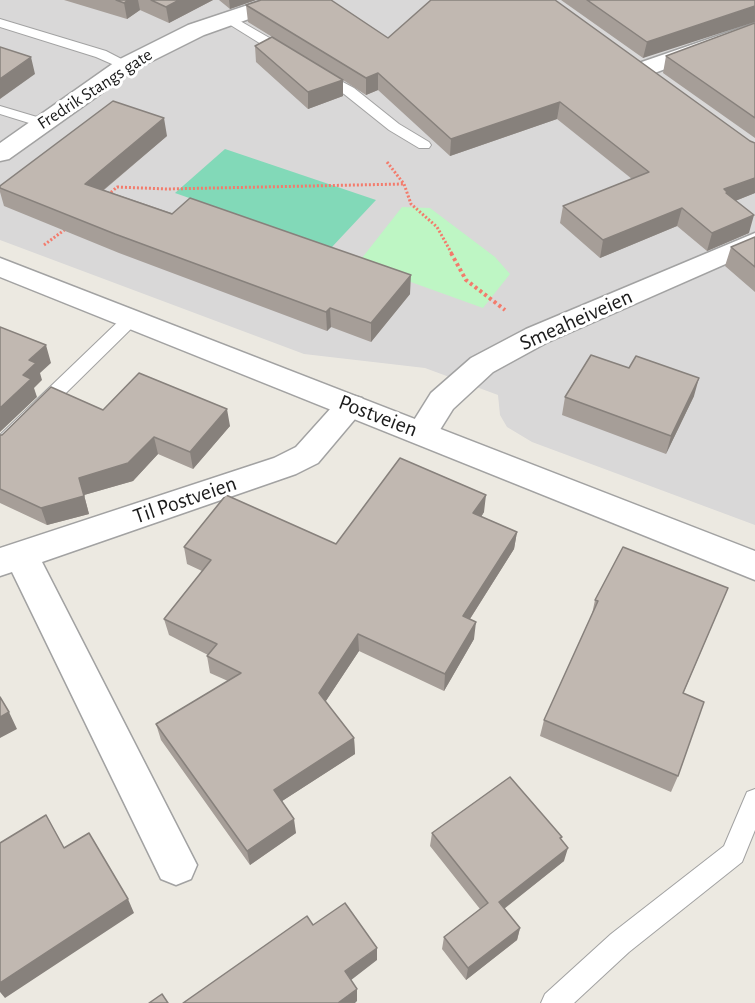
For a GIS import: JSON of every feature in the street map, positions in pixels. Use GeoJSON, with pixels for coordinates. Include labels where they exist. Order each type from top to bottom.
{"type":"FeatureCollection","features":[{"type":"Feature","properties":{"kind":"street","name":"Fredrik Stangs gate"},"geometry":{"type":"LineString","coordinates":[[0,154],[126,65],[168,43],[228,18],[284,0]]}},
{"type":"Feature","properties":{"kind":"street"},"geometry":{"type":"LineString","coordinates":[[660,84],[632,64],[755,29]]}},
{"type":"Feature","properties":{"kind":"street","name":"Smeaheiveien"},"geometry":{"type":"LineString","coordinates":[[422,433],[442,401],[482,365],[536,336],[755,241]]}},
{"type":"Feature","properties":{"kind":"street","name":"Postveien"},"geometry":{"type":"LineString","coordinates":[[0,267],[755,566]]}},
{"type":"Feature","properties":{"kind":"street","name":"Til Postveien"},"geometry":{"type":"LineString","coordinates":[[11,559],[285,466],[307,455],[351,406]]}},
{"type":"Feature","properties":{"kind":"street"},"geometry":{"type":"LineString","coordinates":[[11,559],[176,865]]}},
{"type":"Feature","properties":{"kind":"lane"},"geometry":{"type":"LineString","coordinates":[[228,18],[349,92],[394,127],[424,145]]}},
{"type":"Feature","properties":{"kind":"lane"},"geometry":{"type":"LineString","coordinates":[[0,23],[101,54],[126,65]]}},
{"type":"Feature","properties":{"kind":"lane"},"geometry":{"type":"LineString","coordinates":[[0,110],[42,123]]}},
{"type":"Feature","properties":{"kind":"lane"},"geometry":{"type":"LineString","coordinates":[[0,446],[131,319]]}},
{"type":"Feature","properties":{"kind":"lane"},"geometry":{"type":"LineString","coordinates":[[554,1003],[620,943],[733,854],[755,800]]}},
{"type":"Feature","properties":{"kind":"path"},"geometry":{"type":"LineString","coordinates":[[385,159],[404,184],[411,204],[437,227],[466,280],[536,336]]}},
{"type":"Feature","properties":{"kind":"path"},"geometry":{"type":"LineString","coordinates":[[100,201],[117,187],[167,189],[404,184]]}},
{"type":"Feature","properties":{"kind":"path"},"geometry":{"type":"LineString","coordinates":[[38,250],[73,222]]}},
{"type":"Feature","properties":{"kind":"shaded area"},"geometry":{"type":"Polygon","coordinates":[[[0,0],[755,0],[755,525],[532,442],[507,427],[500,415],[498,395],[425,368],[304,354],[0,240],[0,0]]]}},
{"type":"Feature","properties":{"kind":"green space"},"geometry":{"type":"Polygon","coordinates":[[[225,149],[376,200],[331,248],[175,193],[225,149]]]}},
{"type":"Feature","properties":{"kind":"green space"},"geometry":{"type":"Polygon","coordinates":[[[402,207],[430,208],[495,257],[510,274],[483,308],[358,263],[402,207]]]}},
{"type":"Feature","properties":{"kind":"building"},"geometry":{"type":"Polygon","coordinates":[[[151,0],[179,0],[166,7],[151,0]]]}},
{"type":"Feature","properties":{"kind":"building"},"geometry":{"type":"Polygon","coordinates":[[[261,0],[331,0],[388,38],[431,0],[555,0],[755,143],[755,178],[724,189],[754,215],[712,233],[682,208],[603,240],[563,206],[649,172],[560,102],[451,139],[378,73],[366,78],[246,5],[261,0]]]}},
{"type":"Feature","properties":{"kind":"building"},"geometry":{"type":"Polygon","coordinates":[[[587,0],[755,0],[755,6],[647,42],[587,0]]]}},
{"type":"Feature","properties":{"kind":"building"},"geometry":{"type":"Polygon","coordinates":[[[755,23],[755,118],[666,56],[755,23]]]}},
{"type":"Feature","properties":{"kind":"building"},"geometry":{"type":"Polygon","coordinates":[[[272,37],[343,80],[308,92],[255,46],[272,37]]]}},
{"type":"Feature","properties":{"kind":"building"},"geometry":{"type":"Polygon","coordinates":[[[0,47],[31,57],[0,79],[0,47]]]}},
{"type":"Feature","properties":{"kind":"building"},"geometry":{"type":"Polygon","coordinates":[[[113,101],[164,118],[85,184],[172,214],[190,198],[411,275],[371,323],[330,308],[326,312],[115,234],[0,188],[113,101]]]}},
{"type":"Feature","properties":{"kind":"building"},"geometry":{"type":"Polygon","coordinates":[[[755,237],[755,267],[731,247],[755,237]]]}},
{"type":"Feature","properties":{"kind":"building"},"geometry":{"type":"Polygon","coordinates":[[[0,327],[46,345],[29,360],[36,363],[23,375],[31,379],[0,408],[0,327]]]}},
{"type":"Feature","properties":{"kind":"building"},"geometry":{"type":"Polygon","coordinates":[[[591,355],[629,368],[636,356],[699,378],[671,436],[565,397],[591,355]]]}},
{"type":"Feature","properties":{"kind":"building"},"geometry":{"type":"Polygon","coordinates":[[[139,373],[227,409],[190,452],[154,437],[128,463],[79,478],[84,496],[41,508],[0,489],[0,435],[51,387],[103,410],[139,373]]]}},
{"type":"Feature","properties":{"kind":"building"},"geometry":{"type":"Polygon","coordinates":[[[400,458],[486,495],[473,513],[517,532],[463,616],[476,622],[445,674],[358,634],[319,693],[354,738],[274,790],[294,819],[247,851],[156,724],[241,673],[207,656],[217,644],[164,619],[211,560],[184,547],[226,495],[336,544],[400,458]]]}},
{"type":"Feature","properties":{"kind":"building"},"geometry":{"type":"Polygon","coordinates":[[[623,547],[728,588],[683,693],[704,702],[678,776],[544,720],[598,601],[595,600],[623,547]]]}},
{"type":"Feature","properties":{"kind":"building"},"geometry":{"type":"Polygon","coordinates":[[[0,697],[9,712],[0,717],[0,697]]]}},
{"type":"Feature","properties":{"kind":"building"},"geometry":{"type":"Polygon","coordinates":[[[510,777],[562,837],[560,838],[568,848],[499,902],[520,928],[468,968],[444,937],[488,903],[432,833],[510,777]]]}},
{"type":"Feature","properties":{"kind":"building"},"geometry":{"type":"Polygon","coordinates":[[[46,815],[64,848],[89,833],[128,899],[0,983],[0,843],[46,815]]]}},
{"type":"Feature","properties":{"kind":"building"},"geometry":{"type":"Polygon","coordinates":[[[345,903],[377,948],[345,971],[357,989],[338,1003],[183,1003],[307,916],[313,925],[345,903]]]}},
{"type":"Feature","properties":{"kind":"building"},"geometry":{"type":"Polygon","coordinates":[[[162,994],[168,1003],[149,1003],[162,994]]]}}]}
